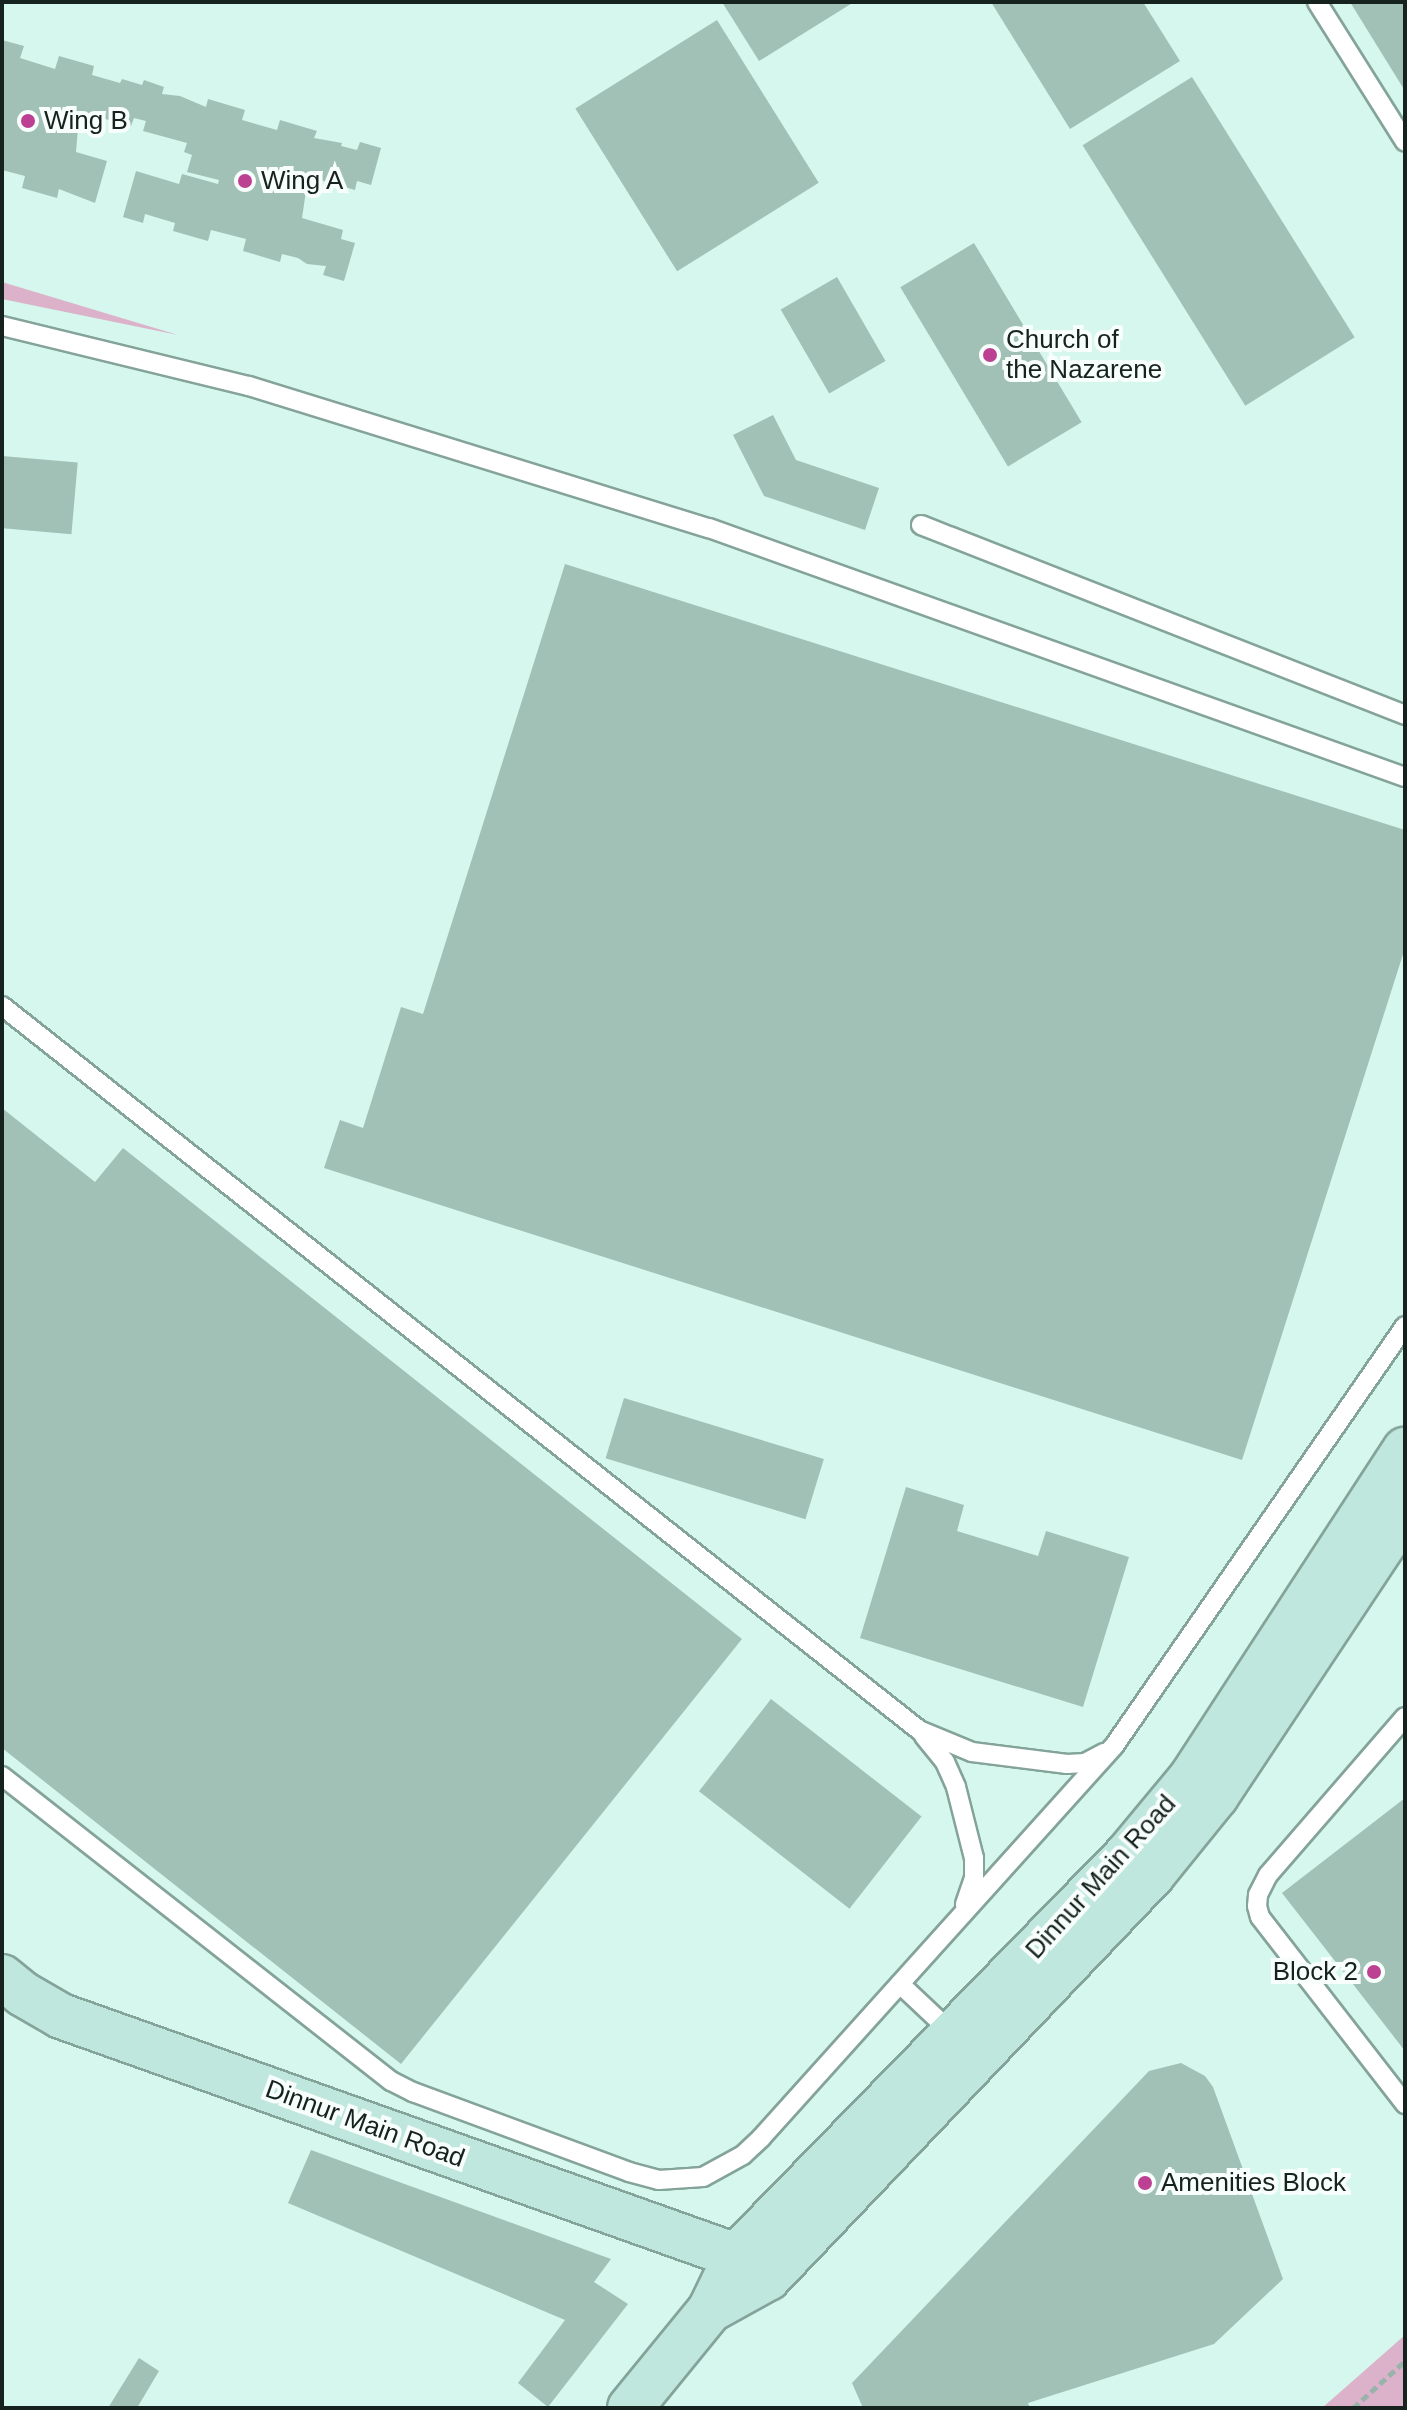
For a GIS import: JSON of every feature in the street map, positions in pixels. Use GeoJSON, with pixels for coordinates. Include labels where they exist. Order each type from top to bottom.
{"type":"FeatureCollection","features":[{"type":"Feature","properties":{"kind":"street","name":"Dinnur Main Road"},"geometry":{"type":"LineString","coordinates":[[630,2408],[710,2310],[965,2046],[1191,1778],[1405,1450]]}},
{"type":"Feature","properties":{"kind":"street","name":"Dinnur Main Road"},"geometry":{"type":"LineString","coordinates":[[965,2046],[1152,1875],[1216,1796],[1405,1511]]}},
{"type":"Feature","properties":{"kind":"street","name":"Dinnur Main Road"},"geometry":{"type":"LineString","coordinates":[[2,1977],[23,1994],[61,2016],[752,2267]]}},
{"type":"Feature","properties":{"kind":"lane"},"geometry":{"type":"LineString","coordinates":[[1317,2],[1405,142]]}},
{"type":"Feature","properties":{"kind":"lane"},"geometry":{"type":"LineString","coordinates":[[2,326],[249,386],[709,528],[1405,777]]}},
{"type":"Feature","properties":{"kind":"lane"},"geometry":{"type":"LineString","coordinates":[[921,525],[1405,715]]}},
{"type":"Feature","properties":{"kind":"lane"},"geometry":{"type":"LineString","coordinates":[[2,1006],[919,1730],[945,1762],[956,1787],[974,1858],[970,1896],[959,1918]]}},
{"type":"Feature","properties":{"kind":"lane"},"geometry":{"type":"LineString","coordinates":[[2,1776],[391,2081],[413,2092],[659,2180],[703,2177],[743,2155],[1114,1746],[1405,1326]]}},
{"type":"Feature","properties":{"kind":"lane"},"geometry":{"type":"LineString","coordinates":[[1405,1717],[1268,1875],[1258,1895],[1257,1906],[1260,1917],[1405,2104]]}},
{"type":"Feature","properties":{"kind":"lane"},"geometry":{"type":"LineString","coordinates":[[919,1730],[972,1752],[1067,1764],[1085,1763],[1114,1746]]}},
{"type":"Feature","properties":{"kind":"lane"},"geometry":{"type":"LineString","coordinates":[[900,1984],[965,2046]]}},
{"type":"Feature","properties":{"kind":"path"},"geometry":{"type":"LineString","coordinates":[[1353,2408],[1405,2361]]}},
{"type":"Feature","properties":{"kind":"shaded area"},"geometry":{"type":"Polygon","coordinates":[[[2,282],[178,335],[2,299],[2,282]]]}},
{"type":"Feature","properties":{"kind":"shaded area"},"geometry":{"type":"Polygon","coordinates":[[[1405,2335],[1405,2408],[1322,2408],[1405,2335]]]}},
{"type":"Feature","properties":{"kind":"building"},"geometry":{"type":"Polygon","coordinates":[[[722,2],[854,2],[759,61],[722,2]]]}},
{"type":"Feature","properties":{"kind":"building"},"geometry":{"type":"Polygon","coordinates":[[[991,2],[1143,2],[1180,61],[1070,129],[991,2]]]}},
{"type":"Feature","properties":{"kind":"building"},"geometry":{"type":"Polygon","coordinates":[[[1350,2],[1405,2],[1405,91],[1350,2]]]}},
{"type":"Feature","properties":{"kind":"building"},"geometry":{"type":"Polygon","coordinates":[[[717,20],[819,183],[677,271],[575,108],[717,20]]]}},
{"type":"Feature","properties":{"kind":"building","name":"Wing A"},"geometry":{"type":"Polygon","coordinates":[[[2,40],[24,46],[20,58],[55,69],[59,56],[94,66],[92,75],[120,83],[122,79],[142,85],[144,80],[164,87],[162,94],[180,96],[206,107],[208,99],[245,110],[242,120],[277,130],[280,120],[317,131],[314,138],[342,143],[341,146],[357,150],[360,142],[381,148],[371,185],[357,181],[355,190],[313,178],[310,188],[270,177],[269,180],[306,191],[302,218],[343,230],[341,239],[355,243],[344,281],[323,275],[326,266],[307,264],[282,254],[280,262],[243,251],[246,239],[211,230],[208,241],[173,231],[175,223],[145,214],[143,223],[123,217],[136,171],[179,184],[182,174],[218,184],[219,180],[187,172],[192,155],[184,152],[187,143],[143,131],[146,121],[134,118],[131,126],[87,114],[84,123],[48,113],[47,119],[78,128],[76,152],[107,161],[95,203],[59,189],[57,198],[22,188],[25,176],[2,170],[2,40]]]}},
{"type":"Feature","properties":{"kind":"building"},"geometry":{"type":"Polygon","coordinates":[[[1192,77],[1355,337],[1245,406],[1083,145],[1192,77]]]}},
{"type":"Feature","properties":{"kind":"building","name":"Church of the Nazarene"},"geometry":{"type":"Polygon","coordinates":[[[974,243],[1082,422],[1008,466],[900,287],[974,243]]]}},
{"type":"Feature","properties":{"kind":"building"},"geometry":{"type":"Polygon","coordinates":[[[837,277],[886,361],[829,394],[781,310],[837,277]]]}},
{"type":"Feature","properties":{"kind":"building"},"geometry":{"type":"Polygon","coordinates":[[[773,415],[796,460],[879,488],[865,530],[764,496],[733,435],[773,415]]]}},
{"type":"Feature","properties":{"kind":"building"},"geometry":{"type":"Polygon","coordinates":[[[2,456],[78,463],[71,534],[2,528],[2,456]]]}},
{"type":"Feature","properties":{"kind":"building"},"geometry":{"type":"Polygon","coordinates":[[[565,564],[1405,830],[1405,948],[1242,1460],[324,1168],[340,1120],[363,1128],[401,1007],[423,1014],[565,564]]]}},
{"type":"Feature","properties":{"kind":"building"},"geometry":{"type":"Polygon","coordinates":[[[2,1108],[95,1182],[123,1148],[742,1639],[401,2064],[2,1748],[2,1108]]]}},
{"type":"Feature","properties":{"kind":"building"},"geometry":{"type":"Polygon","coordinates":[[[624,1398],[824,1459],[805,1519],[606,1458],[624,1398]]]}},
{"type":"Feature","properties":{"kind":"building"},"geometry":{"type":"Polygon","coordinates":[[[906,1487],[964,1505],[957,1531],[1038,1556],[1046,1531],[1129,1557],[1083,1707],[860,1638],[906,1487]]]}},
{"type":"Feature","properties":{"kind":"building"},"geometry":{"type":"Polygon","coordinates":[[[771,1699],[922,1817],[849,1909],[699,1791],[771,1699]]]}},
{"type":"Feature","properties":{"kind":"building","name":"Block 2"},"geometry":{"type":"Polygon","coordinates":[[[1405,1798],[1405,2051],[1282,1893],[1405,1798]]]}},
{"type":"Feature","properties":{"kind":"building","name":"Amenities Block"},"geometry":{"type":"Polygon","coordinates":[[[1181,2063],[1205,2076],[1213,2087],[1283,2279],[1214,2344],[1028,2403],[1030,2408],[863,2408],[852,2383],[1149,2071],[1181,2063]]]}},
{"type":"Feature","properties":{"kind":"building"},"geometry":{"type":"Polygon","coordinates":[[[311,2150],[611,2259],[594,2282],[628,2304],[548,2407],[518,2383],[565,2320],[288,2203],[311,2150]]]}},
{"type":"Feature","properties":{"kind":"building"},"geometry":{"type":"Polygon","coordinates":[[[139,2358],[159,2371],[137,2408],[108,2408],[139,2358]]]}},
{"type":"Feature","properties":{"kind":"place","name":"Wing B"},"geometry":{"type":"Point","coordinates":[28,121]}},
{"type":"Feature","properties":{"kind":"place","name":"Wing A"},"geometry":{"type":"Point","coordinates":[245,181]}},
{"type":"Feature","properties":{"kind":"place","name":"Church of the Nazarene"},"geometry":{"type":"Point","coordinates":[990,355]}},
{"type":"Feature","properties":{"kind":"place","name":"Block 2"},"geometry":{"type":"Point","coordinates":[1374,1972]}},
{"type":"Feature","properties":{"kind":"place","name":"Amenities Block"},"geometry":{"type":"Point","coordinates":[1145,2183]}}]}
